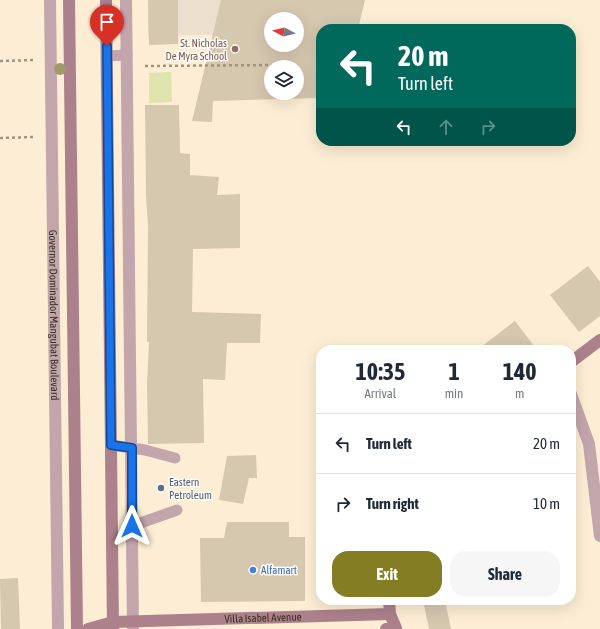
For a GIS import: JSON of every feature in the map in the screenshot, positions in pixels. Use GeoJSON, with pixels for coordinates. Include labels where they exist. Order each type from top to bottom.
{"type":"FeatureCollection","features":[{"type":"Feature","properties":{"kind":"main road","name":"Governor Dominador Mangubat Boulevard"},"geometry":{"type":"LineString","coordinates":[[69,0],[77,629]]}},
{"type":"Feature","properties":{"kind":"main road"},"geometry":{"type":"LineString","coordinates":[[106,0],[113,626]]}},
{"type":"Feature","properties":{"kind":"main road"},"geometry":{"type":"LineString","coordinates":[[576,358],[600,340]]}},
{"type":"Feature","properties":{"kind":"main road"},"geometry":{"type":"LineString","coordinates":[[386,629],[396,629],[390,614],[389,605]]}},
{"type":"Feature","properties":{"kind":"main road","name":"Villa Isabel Avenue"},"geometry":{"type":"LineString","coordinates":[[88,629],[133,625],[390,614]]}},
{"type":"Feature","properties":{"kind":"street","name":"Governor Dominador Mangubat Boulevard"},"geometry":{"type":"LineString","coordinates":[[50,0],[58,629]]}},
{"type":"Feature","properties":{"kind":"street"},"geometry":{"type":"LineString","coordinates":[[126,0],[133,625]]}},
{"type":"Feature","properties":{"kind":"street"},"geometry":{"type":"LineString","coordinates":[[576,405],[594,443],[600,536]]}},
{"type":"Feature","properties":{"kind":"lane"},"geometry":{"type":"LineString","coordinates":[[107,56],[127,55]]}},
{"type":"Feature","properties":{"kind":"lane"},"geometry":{"type":"LineString","coordinates":[[111,445],[132,448],[175,458]]}},
{"type":"Feature","properties":{"kind":"lane"},"geometry":{"type":"LineString","coordinates":[[132,526],[177,510]]}},
{"type":"Feature","properties":{"kind":"path"},"geometry":{"type":"LineString","coordinates":[[0,61],[36,60]]}},
{"type":"Feature","properties":{"kind":"path"},"geometry":{"type":"LineString","coordinates":[[141,66],[264,65]]}},
{"type":"Feature","properties":{"kind":"path"},"geometry":{"type":"LineString","coordinates":[[0,138],[37,137]]}},
{"type":"Feature","properties":{"kind":"shaded area"},"geometry":{"type":"Polygon","coordinates":[[[148,0],[262,0],[253,34],[148,36],[148,0]]]}},
{"type":"Feature","properties":{"kind":"green space"},"geometry":{"type":"Polygon","coordinates":[[[171,72],[172,102],[149,103],[149,73],[171,72]]]}},
{"type":"Feature","properties":{"kind":"building"},"geometry":{"type":"Polygon","coordinates":[[[148,0],[178,0],[178,44],[149,45],[148,0]]]}},
{"type":"Feature","properties":{"kind":"building"},"geometry":{"type":"Polygon","coordinates":[[[221,0],[365,0],[359,24],[316,24],[316,98],[304,98],[304,60],[264,60],[264,100],[213,101],[212,122],[192,121],[221,0]]]}},
{"type":"Feature","properties":{"kind":"building"},"geometry":{"type":"Polygon","coordinates":[[[145,105],[179,105],[180,153],[190,154],[190,175],[219,177],[217,195],[240,194],[240,248],[193,249],[192,312],[261,314],[260,343],[227,343],[225,380],[203,379],[204,443],[148,444],[148,225],[146,196],[145,105]]]}},
{"type":"Feature","properties":{"kind":"building"},"geometry":{"type":"Polygon","coordinates":[[[588,266],[600,282],[600,316],[579,332],[550,295],[588,266]]]}},
{"type":"Feature","properties":{"kind":"building"},"geometry":{"type":"Polygon","coordinates":[[[515,321],[533,345],[484,345],[515,321]]]}},
{"type":"Feature","properties":{"kind":"building"},"geometry":{"type":"Polygon","coordinates":[[[256,455],[257,478],[249,478],[243,504],[219,500],[227,456],[256,455]]]}},
{"type":"Feature","properties":{"kind":"building","name":"Alfamart"},"geometry":{"type":"Polygon","coordinates":[[[227,522],[289,522],[289,537],[305,537],[305,601],[201,602],[200,538],[224,538],[227,522]]]}},
{"type":"Feature","properties":{"kind":"building"},"geometry":{"type":"Polygon","coordinates":[[[18,578],[20,629],[1,629],[0,579],[18,578]]]}},
{"type":"Feature","properties":{"kind":"building"},"geometry":{"type":"Polygon","coordinates":[[[424,605],[446,605],[451,629],[429,629],[424,605]]]}},
{"type":"Feature","properties":{"kind":"place","name":"St. Nicholas De Myra School"},"geometry":{"type":"Point","coordinates":[235,49]}},
{"type":"Feature","properties":{"kind":"place","name":"Eastern Petroleum"},"geometry":{"type":"Point","coordinates":[161,488]}},
{"type":"Feature","properties":{"kind":"place","name":"Alfamart"},"geometry":{"type":"Point","coordinates":[253,570]}},
{"type":"Feature","properties":{"kind":"route"},"geometry":{"type":"LineString","coordinates":[[107,46],[111,445],[132,448],[132,526]]}}]}
